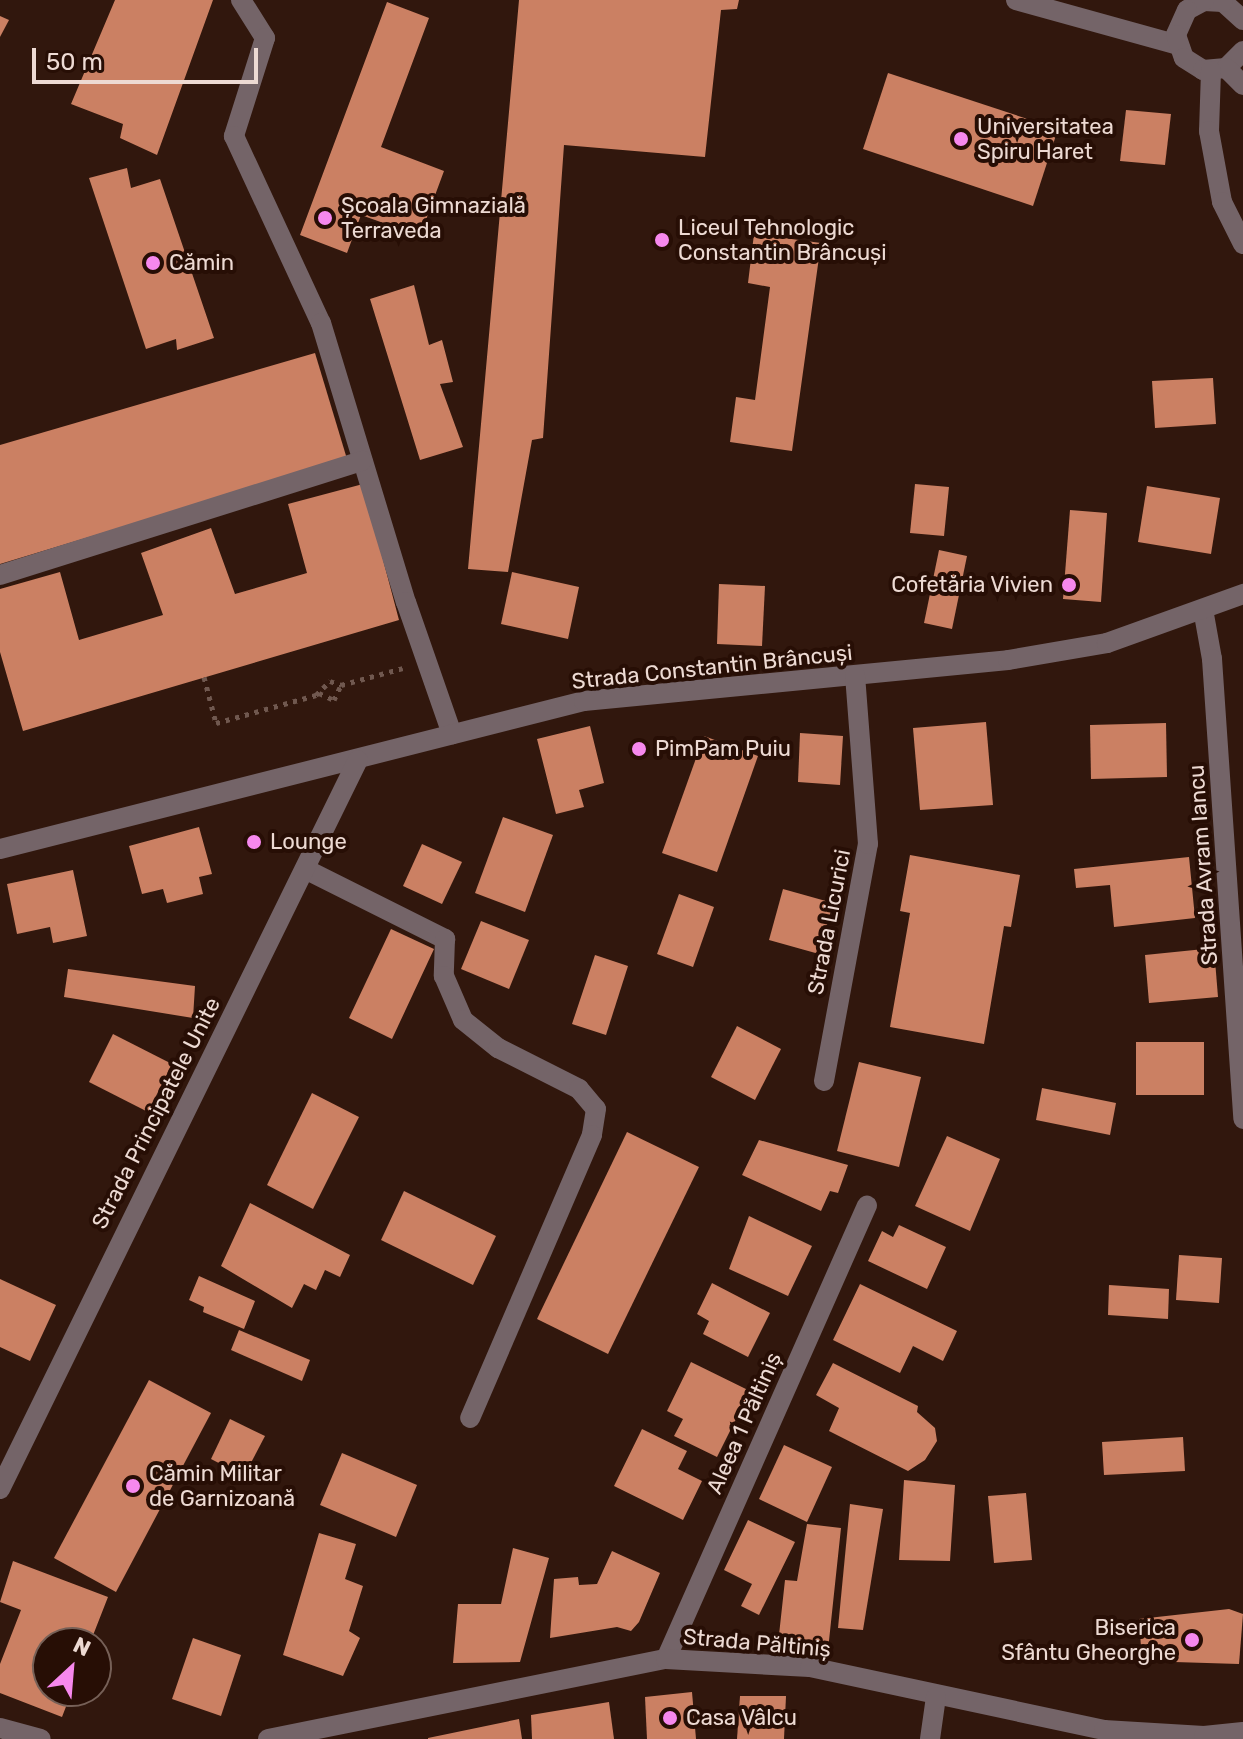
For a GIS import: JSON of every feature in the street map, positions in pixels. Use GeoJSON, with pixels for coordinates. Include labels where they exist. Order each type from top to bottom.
{"type":"FeatureCollection","features":[{"type":"Feature","properties":{"kind":"street"},"geometry":{"type":"LineString","coordinates":[[241,0],[265,38],[234,136],[321,323],[362,461],[452,734]]}},
{"type":"Feature","properties":{"kind":"street"},"geometry":{"type":"LineString","coordinates":[[1016,0],[1178,45]]}},
{"type":"Feature","properties":{"kind":"street"},"geometry":{"type":"LineString","coordinates":[[1243,20],[1223,1],[1204,1],[1187,10],[1177,26],[1178,45],[1190,63],[1219,69],[1243,85]]}},
{"type":"Feature","properties":{"kind":"street"},"geometry":{"type":"LineString","coordinates":[[1243,51],[1219,69],[1209,131],[1222,202],[1243,244]]}},
{"type":"Feature","properties":{"kind":"street"},"geometry":{"type":"LineString","coordinates":[[0,575],[362,461]]}},
{"type":"Feature","properties":{"kind":"street","name":"Strada Constantin Brâncuși"},"geometry":{"type":"LineString","coordinates":[[0,849],[584,701],[1008,660],[1107,643],[1243,594]]}},
{"type":"Feature","properties":{"kind":"street","name":"Strada Avram Iancu"},"geometry":{"type":"LineString","coordinates":[[1203,609],[1212,659],[1243,1119]]}},
{"type":"Feature","properties":{"kind":"street","name":"Strada Licurici"},"geometry":{"type":"LineString","coordinates":[[824,1081],[868,844],[855,675]]}},
{"type":"Feature","properties":{"kind":"street","name":"Strada Principatele Unite"},"geometry":{"type":"LineString","coordinates":[[0,1489],[358,760]]}},
{"type":"Feature","properties":{"kind":"street"},"geometry":{"type":"LineString","coordinates":[[305,869],[445,939],[444,976],[463,1020],[498,1048],[579,1089],[596,1109],[592,1135],[470,1418]]}},
{"type":"Feature","properties":{"kind":"street","name":"Aleea 1 Păltiniș"},"geometry":{"type":"LineString","coordinates":[[666,1659],[867,1206]]}},
{"type":"Feature","properties":{"kind":"street","name":"Strada Păltiniș"},"geometry":{"type":"LineString","coordinates":[[268,1739],[666,1659],[810,1667],[936,1697],[1104,1730],[1204,1736],[1243,1732]]}},
{"type":"Feature","properties":{"kind":"street"},"geometry":{"type":"LineString","coordinates":[[930,1739],[936,1697]]}},
{"type":"Feature","properties":{"kind":"street"},"geometry":{"type":"LineString","coordinates":[[0,1728],[41,1739]]}},
{"type":"Feature","properties":{"kind":"path"},"geometry":{"type":"LineString","coordinates":[[204,677],[216,723],[319,693],[330,681],[341,685],[427,661]]}},
{"type":"Feature","properties":{"kind":"path"},"geometry":{"type":"LineString","coordinates":[[319,693],[334,700],[341,685]]}},
{"type":"Feature","properties":{"kind":"building"},"geometry":{"type":"Polygon","coordinates":[[[115,0],[213,0],[157,155],[120,138],[123,124],[71,104],[115,0]]]}},
{"type":"Feature","properties":{"kind":"building","name":"Liceul Tehnologic Constantin Brâncuși"},"geometry":{"type":"Polygon","coordinates":[[[519,0],[739,0],[737,9],[721,10],[705,157],[564,145],[543,438],[532,440],[508,572],[468,569],[519,0]]]}},
{"type":"Feature","properties":{"kind":"building","name":"Școala Gimnazială Terraveda"},"geometry":{"type":"Polygon","coordinates":[[[387,2],[429,18],[381,147],[444,171],[420,236],[361,215],[347,253],[300,235],[387,2]]]}},
{"type":"Feature","properties":{"kind":"building"},"geometry":{"type":"Polygon","coordinates":[[[0,16],[9,20],[0,37],[0,16]]]}},
{"type":"Feature","properties":{"kind":"building","name":"Universitatea Spiru Haret"},"geometry":{"type":"Polygon","coordinates":[[[888,73],[1058,129],[1033,206],[863,149],[888,73]]]}},
{"type":"Feature","properties":{"kind":"building"},"geometry":{"type":"Polygon","coordinates":[[[1126,110],[1171,114],[1165,165],[1120,161],[1126,110]]]}},
{"type":"Feature","properties":{"kind":"building","name":"Cămin"},"geometry":{"type":"Polygon","coordinates":[[[127,168],[131,188],[160,179],[214,338],[177,350],[176,339],[146,349],[89,178],[127,168]]]}},
{"type":"Feature","properties":{"kind":"building"},"geometry":{"type":"Polygon","coordinates":[[[754,234],[821,243],[792,451],[730,442],[736,397],[755,400],[770,287],[748,283],[754,234]]]}},
{"type":"Feature","properties":{"kind":"building"},"geometry":{"type":"Polygon","coordinates":[[[414,285],[429,345],[442,340],[453,382],[440,384],[463,447],[420,460],[370,299],[414,285]]]}},
{"type":"Feature","properties":{"kind":"building"},"geometry":{"type":"Polygon","coordinates":[[[315,353],[347,459],[0,564],[0,445],[315,353]]]}},
{"type":"Feature","properties":{"kind":"building"},"geometry":{"type":"Polygon","coordinates":[[[1213,378],[1216,424],[1155,428],[1152,381],[1213,378]]]}},
{"type":"Feature","properties":{"kind":"building"},"geometry":{"type":"Polygon","coordinates":[[[363,484],[399,620],[23,731],[0,652],[0,589],[60,572],[79,640],[163,615],[141,553],[211,528],[235,594],[307,573],[288,504],[363,484]]]}},
{"type":"Feature","properties":{"kind":"building"},"geometry":{"type":"Polygon","coordinates":[[[915,484],[949,487],[944,536],[910,533],[915,484]]]}},
{"type":"Feature","properties":{"kind":"building"},"geometry":{"type":"Polygon","coordinates":[[[1147,486],[1220,498],[1211,554],[1138,542],[1147,486]]]}},
{"type":"Feature","properties":{"kind":"building"},"geometry":{"type":"Polygon","coordinates":[[[1070,510],[1107,513],[1101,602],[1063,599],[1070,510]]]}},
{"type":"Feature","properties":{"kind":"building"},"geometry":{"type":"Polygon","coordinates":[[[939,550],[967,556],[952,629],[924,623],[939,550]]]}},
{"type":"Feature","properties":{"kind":"building"},"geometry":{"type":"Polygon","coordinates":[[[512,572],[579,587],[568,639],[501,624],[512,572]]]}},
{"type":"Feature","properties":{"kind":"building"},"geometry":{"type":"Polygon","coordinates":[[[719,584],[765,586],[762,646],[717,644],[719,584]]]}},
{"type":"Feature","properties":{"kind":"building"},"geometry":{"type":"Polygon","coordinates":[[[986,722],[993,805],[920,810],[913,728],[986,722]]]}},
{"type":"Feature","properties":{"kind":"building"},"geometry":{"type":"Polygon","coordinates":[[[1166,723],[1167,777],[1091,779],[1090,725],[1166,723]]]}},
{"type":"Feature","properties":{"kind":"building"},"geometry":{"type":"Polygon","coordinates":[[[590,726],[604,783],[579,790],[584,807],[556,814],[537,739],[590,726]]]}},
{"type":"Feature","properties":{"kind":"building"},"geometry":{"type":"Polygon","coordinates":[[[800,733],[843,736],[840,785],[798,782],[800,733]]]}},
{"type":"Feature","properties":{"kind":"building"},"geometry":{"type":"Polygon","coordinates":[[[704,736],[758,756],[717,872],[662,853],[704,736]]]}},
{"type":"Feature","properties":{"kind":"building"},"geometry":{"type":"Polygon","coordinates":[[[503,817],[553,835],[525,912],[475,893],[503,817]]]}},
{"type":"Feature","properties":{"kind":"building"},"geometry":{"type":"Polygon","coordinates":[[[199,827],[212,874],[199,877],[203,894],[167,903],[163,889],[142,894],[129,846],[199,827]]]}},
{"type":"Feature","properties":{"kind":"building"},"geometry":{"type":"Polygon","coordinates":[[[422,844],[462,862],[442,904],[403,886],[422,844]]]}},
{"type":"Feature","properties":{"kind":"building"},"geometry":{"type":"Polygon","coordinates":[[[910,855],[1020,875],[1011,927],[1004,926],[984,1044],[890,1027],[910,913],[900,911],[910,855]]]}},
{"type":"Feature","properties":{"kind":"building"},"geometry":{"type":"Polygon","coordinates":[[[1189,857],[1195,918],[1114,927],[1110,885],[1076,888],[1074,869],[1189,857]]]}},
{"type":"Feature","properties":{"kind":"building"},"geometry":{"type":"Polygon","coordinates":[[[73,870],[87,936],[53,943],[50,927],[17,934],[7,884],[73,870]]]}},
{"type":"Feature","properties":{"kind":"building"},"geometry":{"type":"Polygon","coordinates":[[[783,889],[833,903],[819,954],[769,940],[783,889]]]}},
{"type":"Feature","properties":{"kind":"building"},"geometry":{"type":"Polygon","coordinates":[[[679,894],[714,907],[693,967],[657,954],[679,894]]]}},
{"type":"Feature","properties":{"kind":"building"},"geometry":{"type":"Polygon","coordinates":[[[481,921],[529,940],[509,989],[461,969],[481,921]]]}},
{"type":"Feature","properties":{"kind":"building"},"geometry":{"type":"Polygon","coordinates":[[[391,929],[434,949],[392,1039],[349,1018],[391,929]]]}},
{"type":"Feature","properties":{"kind":"building"},"geometry":{"type":"Polygon","coordinates":[[[1214,948],[1218,997],[1149,1003],[1145,955],[1214,948]]]}},
{"type":"Feature","properties":{"kind":"building"},"geometry":{"type":"Polygon","coordinates":[[[595,955],[628,966],[606,1035],[572,1024],[595,955]]]}},
{"type":"Feature","properties":{"kind":"building"},"geometry":{"type":"Polygon","coordinates":[[[68,969],[195,986],[193,1018],[64,997],[68,969]]]}},
{"type":"Feature","properties":{"kind":"building"},"geometry":{"type":"Polygon","coordinates":[[[737,1026],[781,1049],[755,1100],[711,1077],[737,1026]]]}},
{"type":"Feature","properties":{"kind":"building"},"geometry":{"type":"Polygon","coordinates":[[[113,1034],[172,1064],[148,1112],[89,1082],[113,1034]]]}},
{"type":"Feature","properties":{"kind":"building"},"geometry":{"type":"Polygon","coordinates":[[[1136,1042],[1204,1042],[1204,1095],[1136,1095],[1136,1042]]]}},
{"type":"Feature","properties":{"kind":"building"},"geometry":{"type":"Polygon","coordinates":[[[859,1062],[921,1077],[899,1167],[837,1151],[859,1062]]]}},
{"type":"Feature","properties":{"kind":"building"},"geometry":{"type":"Polygon","coordinates":[[[1042,1088],[1116,1103],[1110,1135],[1036,1120],[1042,1088]]]}},
{"type":"Feature","properties":{"kind":"building"},"geometry":{"type":"Polygon","coordinates":[[[312,1093],[359,1117],[313,1209],[267,1185],[312,1093]]]}},
{"type":"Feature","properties":{"kind":"building"},"geometry":{"type":"Polygon","coordinates":[[[627,1132],[699,1167],[608,1354],[537,1319],[627,1132]]]}},
{"type":"Feature","properties":{"kind":"building"},"geometry":{"type":"Polygon","coordinates":[[[947,1136],[1000,1159],[970,1231],[915,1206],[947,1136]]]}},
{"type":"Feature","properties":{"kind":"building"},"geometry":{"type":"Polygon","coordinates":[[[759,1140],[848,1165],[838,1193],[830,1191],[821,1211],[742,1175],[759,1140]]]}},
{"type":"Feature","properties":{"kind":"building"},"geometry":{"type":"Polygon","coordinates":[[[404,1191],[496,1236],[473,1285],[381,1240],[404,1191]]]}},
{"type":"Feature","properties":{"kind":"building"},"geometry":{"type":"Polygon","coordinates":[[[250,1203],[350,1255],[340,1277],[325,1270],[316,1290],[304,1284],[292,1308],[221,1266],[250,1203]]]}},
{"type":"Feature","properties":{"kind":"building"},"geometry":{"type":"Polygon","coordinates":[[[749,1216],[812,1246],[788,1296],[729,1269],[749,1216]]]}},
{"type":"Feature","properties":{"kind":"building"},"geometry":{"type":"Polygon","coordinates":[[[899,1225],[946,1247],[927,1289],[868,1261],[882,1231],[893,1237],[899,1225]]]}},
{"type":"Feature","properties":{"kind":"building"},"geometry":{"type":"Polygon","coordinates":[[[1179,1255],[1222,1258],[1219,1303],[1176,1300],[1179,1255]]]}},
{"type":"Feature","properties":{"kind":"building"},"geometry":{"type":"Polygon","coordinates":[[[199,1276],[255,1301],[244,1329],[203,1312],[204,1307],[189,1300],[199,1276]]]}},
{"type":"Feature","properties":{"kind":"building"},"geometry":{"type":"Polygon","coordinates":[[[0,1279],[56,1305],[30,1361],[0,1347],[0,1279]]]}},
{"type":"Feature","properties":{"kind":"building"},"geometry":{"type":"Polygon","coordinates":[[[712,1283],[770,1313],[748,1357],[703,1334],[709,1321],[697,1314],[712,1283]]]}},
{"type":"Feature","properties":{"kind":"building"},"geometry":{"type":"Polygon","coordinates":[[[860,1284],[957,1331],[943,1361],[913,1346],[900,1373],[833,1340],[860,1284]]]}},
{"type":"Feature","properties":{"kind":"building"},"geometry":{"type":"Polygon","coordinates":[[[1109,1285],[1169,1289],[1168,1319],[1108,1315],[1109,1285]]]}},
{"type":"Feature","properties":{"kind":"building"},"geometry":{"type":"Polygon","coordinates":[[[239,1330],[310,1360],[302,1381],[231,1350],[239,1330]]]}},
{"type":"Feature","properties":{"kind":"building"},"geometry":{"type":"Polygon","coordinates":[[[691,1362],[750,1391],[717,1457],[674,1436],[683,1419],[667,1411],[691,1362]]]}},
{"type":"Feature","properties":{"kind":"building"},"geometry":{"type":"Polygon","coordinates":[[[833,1363],[918,1406],[917,1412],[935,1428],[937,1441],[925,1460],[908,1471],[829,1431],[839,1408],[816,1395],[833,1363]]]}},
{"type":"Feature","properties":{"kind":"building","name":"Cămin Militar de Garnizoană"},"geometry":{"type":"Polygon","coordinates":[[[149,1380],[211,1413],[116,1592],[54,1558],[149,1380]]]}},
{"type":"Feature","properties":{"kind":"building"},"geometry":{"type":"Polygon","coordinates":[[[230,1419],[265,1436],[244,1476],[211,1459],[230,1419]]]}},
{"type":"Feature","properties":{"kind":"building"},"geometry":{"type":"Polygon","coordinates":[[[642,1429],[687,1451],[678,1469],[702,1481],[683,1520],[614,1486],[642,1429]]]}},
{"type":"Feature","properties":{"kind":"building"},"geometry":{"type":"Polygon","coordinates":[[[1183,1437],[1185,1471],[1104,1475],[1102,1442],[1183,1437]]]}},
{"type":"Feature","properties":{"kind":"building"},"geometry":{"type":"Polygon","coordinates":[[[784,1445],[832,1467],[807,1522],[759,1499],[784,1445]]]}},
{"type":"Feature","properties":{"kind":"building"},"geometry":{"type":"Polygon","coordinates":[[[342,1453],[417,1485],[396,1537],[320,1505],[342,1453]]]}},
{"type":"Feature","properties":{"kind":"building"},"geometry":{"type":"Polygon","coordinates":[[[904,1480],[955,1485],[950,1561],[899,1560],[904,1480]]]}},
{"type":"Feature","properties":{"kind":"building"},"geometry":{"type":"Polygon","coordinates":[[[1026,1493],[1032,1560],[994,1563],[988,1496],[1026,1493]]]}},
{"type":"Feature","properties":{"kind":"building"},"geometry":{"type":"Polygon","coordinates":[[[850,1504],[883,1509],[863,1630],[838,1628],[850,1504]]]}},
{"type":"Feature","properties":{"kind":"building"},"geometry":{"type":"Polygon","coordinates":[[[748,1520],[795,1542],[759,1615],[741,1606],[752,1584],[724,1570],[748,1520]]]}},
{"type":"Feature","properties":{"kind":"building"},"geometry":{"type":"Polygon","coordinates":[[[807,1524],[841,1528],[828,1650],[778,1644],[785,1580],[797,1581],[807,1524]]]}},
{"type":"Feature","properties":{"kind":"building"},"geometry":{"type":"Polygon","coordinates":[[[319,1533],[356,1544],[345,1579],[363,1586],[349,1631],[360,1638],[343,1676],[283,1655],[319,1533]]]}},
{"type":"Feature","properties":{"kind":"building"},"geometry":{"type":"Polygon","coordinates":[[[513,1548],[549,1558],[520,1662],[453,1663],[458,1604],[501,1604],[513,1548]]]}},
{"type":"Feature","properties":{"kind":"building"},"geometry":{"type":"Polygon","coordinates":[[[612,1551],[660,1573],[639,1622],[631,1631],[617,1627],[550,1638],[554,1579],[578,1577],[579,1585],[597,1584],[612,1551]]]}},
{"type":"Feature","properties":{"kind":"building"},"geometry":{"type":"Polygon","coordinates":[[[13,1561],[108,1597],[96,1627],[32,1627],[32,1705],[0,1693],[0,1664],[21,1610],[0,1602],[13,1561]]]}},
{"type":"Feature","properties":{"kind":"building","name":"Biserica Sfântu Gheorghe"},"geometry":{"type":"Polygon","coordinates":[[[1229,1609],[1243,1614],[1239,1664],[1142,1661],[1139,1619],[1229,1609]]]}},
{"type":"Feature","properties":{"kind":"building"},"geometry":{"type":"Polygon","coordinates":[[[193,1638],[241,1655],[221,1716],[172,1699],[193,1638]]]}},
{"type":"Feature","properties":{"kind":"building","name":"Casa Vâlcu"},"geometry":{"type":"Polygon","coordinates":[[[692,1692],[696,1739],[647,1739],[645,1697],[692,1692]]]}},
{"type":"Feature","properties":{"kind":"building"},"geometry":{"type":"Polygon","coordinates":[[[740,1696],[786,1696],[784,1739],[737,1739],[740,1696]]]}},
{"type":"Feature","properties":{"kind":"building"},"geometry":{"type":"Polygon","coordinates":[[[609,1702],[614,1739],[532,1739],[531,1715],[609,1702]]]}},
{"type":"Feature","properties":{"kind":"building"},"geometry":{"type":"Polygon","coordinates":[[[36,1707],[66,1707],[62,1717],[36,1707]]]}},
{"type":"Feature","properties":{"kind":"building"},"geometry":{"type":"Polygon","coordinates":[[[519,1719],[522,1739],[428,1739],[428,1738],[519,1719]]]}},
{"type":"Feature","properties":{"kind":"place","name":"Universitatea Spiru Haret"},"geometry":{"type":"Point","coordinates":[961,139]}},
{"type":"Feature","properties":{"kind":"place","name":"Școala Gimnazială Terraveda"},"geometry":{"type":"Point","coordinates":[325,218]}},
{"type":"Feature","properties":{"kind":"place","name":"Liceul Tehnologic Constantin Brâncuși"},"geometry":{"type":"Point","coordinates":[662,240]}},
{"type":"Feature","properties":{"kind":"place","name":"Cămin"},"geometry":{"type":"Point","coordinates":[153,263]}},
{"type":"Feature","properties":{"kind":"place","name":"Cofetăria Vivien"},"geometry":{"type":"Point","coordinates":[1069,585]}},
{"type":"Feature","properties":{"kind":"place","name":"PimPam Puiu"},"geometry":{"type":"Point","coordinates":[639,749]}},
{"type":"Feature","properties":{"kind":"place","name":"Lounge"},"geometry":{"type":"Point","coordinates":[254,842]}},
{"type":"Feature","properties":{"kind":"place","name":"Cămin Militar de Garnizoană"},"geometry":{"type":"Point","coordinates":[133,1486]}},
{"type":"Feature","properties":{"kind":"place","name":"Biserica Sfântu Gheorghe"},"geometry":{"type":"Point","coordinates":[1192,1640]}},
{"type":"Feature","properties":{"kind":"place","name":"Casa Vâlcu"},"geometry":{"type":"Point","coordinates":[670,1718]}}]}
